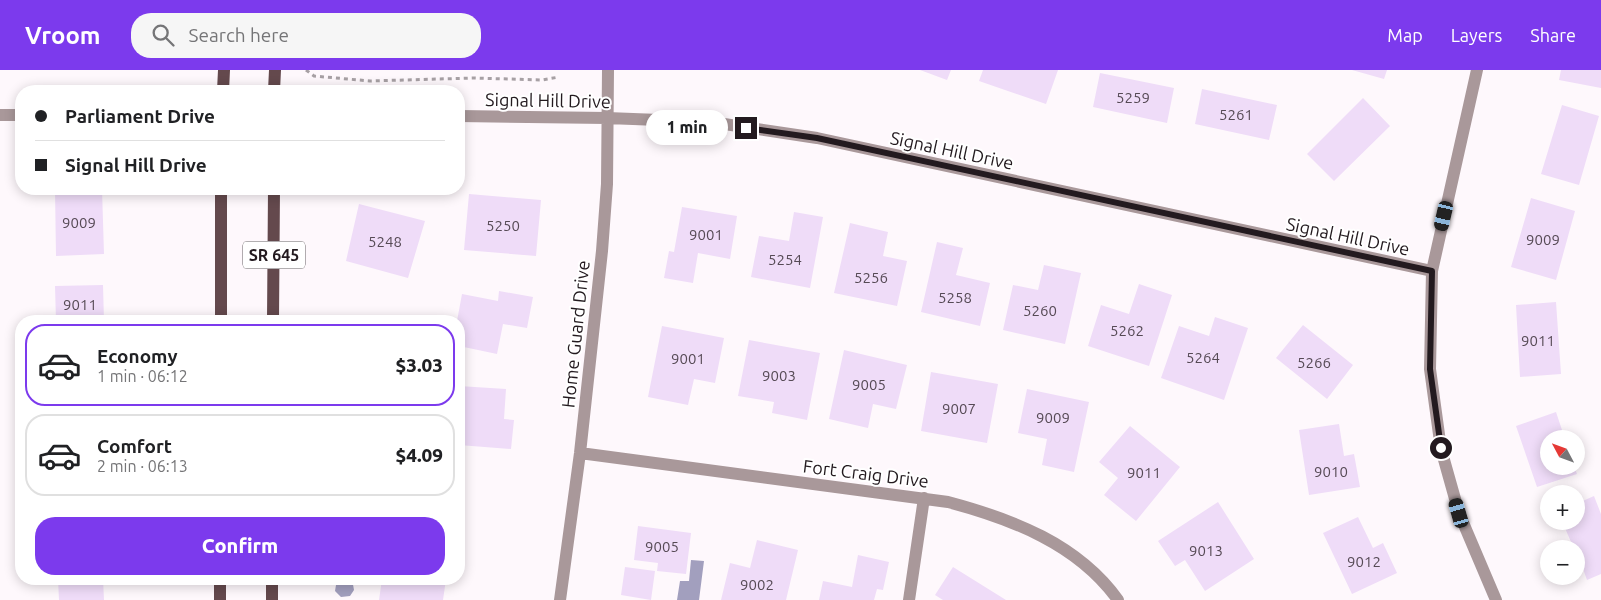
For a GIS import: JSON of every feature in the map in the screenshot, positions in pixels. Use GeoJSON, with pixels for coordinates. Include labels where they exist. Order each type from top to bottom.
{"type":"FeatureCollection","features":[{"type":"Feature","properties":{"kind":"main road"},"geometry":{"type":"LineString","coordinates":[[223,85],[224,70]]}},
{"type":"Feature","properties":{"kind":"main road"},"geometry":{"type":"LineString","coordinates":[[274,85],[275,70]]}},
{"type":"Feature","properties":{"kind":"main road","name":"SR 645"},"geometry":{"type":"LineString","coordinates":[[221,195],[221,315]]}},
{"type":"Feature","properties":{"kind":"main road","name":"SR 645"},"geometry":{"type":"LineString","coordinates":[[273,315],[274,195]]}},
{"type":"Feature","properties":{"kind":"main road"},"geometry":{"type":"LineString","coordinates":[[220,585],[220,600]]}},
{"type":"Feature","properties":{"kind":"main road"},"geometry":{"type":"LineString","coordinates":[[272,585],[272,600]]}},
{"type":"Feature","properties":{"kind":"street","name":"Home Guard Drive"},"geometry":{"type":"LineString","coordinates":[[560,600],[580,453],[602,251],[607,184],[608,70]]}},
{"type":"Feature","properties":{"kind":"street"},"geometry":{"type":"LineString","coordinates":[[1477,70],[1432,271],[1430,369],[1441,448],[1459,513],[1496,600]]}},
{"type":"Feature","properties":{"kind":"street"},"geometry":{"type":"LineString","coordinates":[[0,115],[15,115]]}},
{"type":"Feature","properties":{"kind":"street","name":"Signal Hill Drive"},"geometry":{"type":"LineString","coordinates":[[465,116],[711,122],[817,138],[1432,271]]}},
{"type":"Feature","properties":{"kind":"street","name":"Fort Craig Drive"},"geometry":{"type":"LineString","coordinates":[[580,453],[924,498],[991,513],[1041,535],[1068,552],[1096,576],[1118,600]]}},
{"type":"Feature","properties":{"kind":"street"},"geometry":{"type":"LineString","coordinates":[[909,600],[924,498]]}},
{"type":"Feature","properties":{"kind":"path"},"geometry":{"type":"LineString","coordinates":[[306,70],[314,76],[370,81],[474,78],[542,80],[559,77]]}},
{"type":"Feature","properties":{"kind":"shaded area"},"geometry":{"type":"Polygon","coordinates":[[[691,560],[704,561],[699,600],[677,600],[680,581],[689,581],[691,560]]]}},
{"type":"Feature","properties":{"kind":"shaded area"},"geometry":{"type":"Polygon","coordinates":[[[336,585],[353,585],[354,590],[350,596],[341,597],[335,591],[336,585]]]}},
{"type":"Feature","properties":{"kind":"building"},"geometry":{"type":"Polygon","coordinates":[[[920,70],[951,70],[947,80],[920,70]]]}},
{"type":"Feature","properties":{"kind":"building"},"geometry":{"type":"Polygon","coordinates":[[[983,70],[1058,70],[1046,104],[979,81],[983,70]]]}},
{"type":"Feature","properties":{"kind":"building"},"geometry":{"type":"Polygon","coordinates":[[[1352,70],[1387,70],[1384,79],[1352,70]]]}},
{"type":"Feature","properties":{"kind":"building"},"geometry":{"type":"Polygon","coordinates":[[[1561,70],[1601,70],[1601,88],[1559,80],[1561,70]]]}},
{"type":"Feature","properties":{"kind":"building"},"geometry":{"type":"Polygon","coordinates":[[[1100,73],[1174,88],[1167,123],[1093,107],[1100,73]]]}},
{"type":"Feature","properties":{"kind":"building"},"geometry":{"type":"Polygon","coordinates":[[[1202,89],[1277,105],[1269,140],[1195,124],[1202,89]]]}},
{"type":"Feature","properties":{"kind":"building"},"geometry":{"type":"Polygon","coordinates":[[[1363,98],[1390,126],[1334,181],[1307,154],[1363,98]]]}},
{"type":"Feature","properties":{"kind":"building"},"geometry":{"type":"Polygon","coordinates":[[[1562,105],[1599,116],[1579,185],[1541,174],[1562,105]]]}},
{"type":"Feature","properties":{"kind":"building"},"geometry":{"type":"Polygon","coordinates":[[[469,194],[541,200],[536,256],[464,250],[469,194]]]}},
{"type":"Feature","properties":{"kind":"building"},"geometry":{"type":"Polygon","coordinates":[[[55,195],[102,195],[104,254],[56,256],[55,195]]]}},
{"type":"Feature","properties":{"kind":"building"},"geometry":{"type":"Polygon","coordinates":[[[1531,198],[1575,211],[1556,280],[1511,267],[1531,198]]]}},
{"type":"Feature","properties":{"kind":"building"},"geometry":{"type":"Polygon","coordinates":[[[359,204],[425,221],[408,278],[346,261],[359,204]]]}},
{"type":"Feature","properties":{"kind":"building"},"geometry":{"type":"Polygon","coordinates":[[[682,207],[737,216],[730,259],[698,253],[693,283],[664,278],[669,251],[674,252],[682,207]]]}},
{"type":"Feature","properties":{"kind":"building"},"geometry":{"type":"Polygon","coordinates":[[[794,212],[823,217],[810,288],[751,277],[759,236],[789,241],[794,212]]]}},
{"type":"Feature","properties":{"kind":"building"},"geometry":{"type":"Polygon","coordinates":[[[850,223],[888,232],[883,256],[907,261],[897,306],[834,293],[850,223]]]}},
{"type":"Feature","properties":{"kind":"building"},"geometry":{"type":"Polygon","coordinates":[[[937,242],[963,248],[956,275],[990,283],[980,326],[921,312],[937,242]]]}},
{"type":"Feature","properties":{"kind":"building"},"geometry":{"type":"Polygon","coordinates":[[[1044,265],[1081,273],[1065,344],[1003,330],[1013,285],[1038,290],[1044,265]]]}},
{"type":"Feature","properties":{"kind":"building"},"geometry":{"type":"Polygon","coordinates":[[[1139,284],[1172,295],[1149,366],[1088,346],[1101,305],[1129,314],[1139,284]]]}},
{"type":"Feature","properties":{"kind":"building"},"geometry":{"type":"Polygon","coordinates":[[[103,285],[104,315],[56,315],[55,286],[103,285]]]}},
{"type":"Feature","properties":{"kind":"building"},"geometry":{"type":"Polygon","coordinates":[[[499,291],[533,297],[527,328],[503,324],[497,354],[465,347],[465,315],[458,315],[462,294],[498,301],[499,291]]]}},
{"type":"Feature","properties":{"kind":"building"},"geometry":{"type":"Polygon","coordinates":[[[1556,302],[1561,374],[1520,377],[1516,305],[1556,302]]]}},
{"type":"Feature","properties":{"kind":"building"},"geometry":{"type":"Polygon","coordinates":[[[1215,317],[1248,328],[1224,400],[1161,378],[1179,326],[1209,336],[1215,317]]]}},
{"type":"Feature","properties":{"kind":"building"},"geometry":{"type":"Polygon","coordinates":[[[1303,325],[1353,365],[1327,399],[1276,358],[1303,325]]]}},
{"type":"Feature","properties":{"kind":"building"},"geometry":{"type":"Polygon","coordinates":[[[662,326],[724,338],[715,383],[694,379],[688,405],[648,397],[662,326]]]}},
{"type":"Feature","properties":{"kind":"building"},"geometry":{"type":"Polygon","coordinates":[[[749,340],[820,353],[807,420],[772,413],[774,402],[738,396],[749,340]]]}},
{"type":"Feature","properties":{"kind":"building"},"geometry":{"type":"Polygon","coordinates":[[[844,350],[907,365],[896,409],[873,404],[868,428],[829,419],[844,350]]]}},
{"type":"Feature","properties":{"kind":"building"},"geometry":{"type":"Polygon","coordinates":[[[931,372],[998,384],[987,443],[921,431],[931,372]]]}},
{"type":"Feature","properties":{"kind":"building"},"geometry":{"type":"Polygon","coordinates":[[[465,386],[506,389],[504,419],[514,420],[511,449],[465,445],[465,386]]]}},
{"type":"Feature","properties":{"kind":"building"},"geometry":{"type":"Polygon","coordinates":[[[1027,389],[1089,402],[1074,472],[1042,465],[1047,439],[1018,433],[1027,389]]]}},
{"type":"Feature","properties":{"kind":"building"},"geometry":{"type":"Polygon","coordinates":[[[1556,412],[1562,430],[1540,430],[1540,475],[1574,475],[1537,487],[1516,426],[1556,412]]]}},
{"type":"Feature","properties":{"kind":"building"},"geometry":{"type":"Polygon","coordinates":[[[1339,424],[1344,456],[1354,454],[1360,487],[1309,495],[1299,430],[1339,424]]]}},
{"type":"Feature","properties":{"kind":"building"},"geometry":{"type":"Polygon","coordinates":[[[1130,426],[1180,467],[1136,521],[1104,495],[1118,478],[1099,462],[1130,426]]]}},
{"type":"Feature","properties":{"kind":"building"},"geometry":{"type":"Polygon","coordinates":[[[1594,496],[1601,514],[1601,574],[1587,580],[1585,574],[1585,540],[1570,540],[1566,530],[1585,530],[1585,500],[1594,496]]]}},
{"type":"Feature","properties":{"kind":"building"},"geometry":{"type":"Polygon","coordinates":[[[1218,502],[1254,559],[1205,591],[1185,560],[1175,566],[1158,541],[1218,502]]]}},
{"type":"Feature","properties":{"kind":"building"},"geometry":{"type":"Polygon","coordinates":[[[1358,517],[1373,548],[1383,543],[1397,573],[1352,594],[1323,533],[1358,517]]]}},
{"type":"Feature","properties":{"kind":"building"},"geometry":{"type":"Polygon","coordinates":[[[638,526],[691,533],[686,574],[657,571],[658,563],[634,560],[638,526]]]}},
{"type":"Feature","properties":{"kind":"building"},"geometry":{"type":"Polygon","coordinates":[[[757,540],[798,550],[786,600],[721,600],[730,563],[750,568],[757,540]]]}},
{"type":"Feature","properties":{"kind":"building"},"geometry":{"type":"Polygon","coordinates":[[[858,555],[889,562],[883,590],[877,589],[874,600],[819,600],[823,581],[852,587],[858,555]]]}},
{"type":"Feature","properties":{"kind":"building"},"geometry":{"type":"Polygon","coordinates":[[[625,567],[655,571],[651,600],[621,595],[625,567]]]}},
{"type":"Feature","properties":{"kind":"building"},"geometry":{"type":"Polygon","coordinates":[[[953,567],[1006,600],[943,600],[935,595],[953,567]]]}},
{"type":"Feature","properties":{"kind":"building"},"geometry":{"type":"Polygon","coordinates":[[[58,585],[103,585],[104,600],[59,600],[58,585]]]}},
{"type":"Feature","properties":{"kind":"building"},"geometry":{"type":"Polygon","coordinates":[[[381,585],[445,585],[443,600],[379,600],[381,585]]]}},
{"type":"Feature","properties":{"kind":"route"},"geometry":{"type":"LineString","coordinates":[[746,128],[817,138],[1353,256],[1432,271],[1430,369],[1433,404],[1441,448]]}}]}
